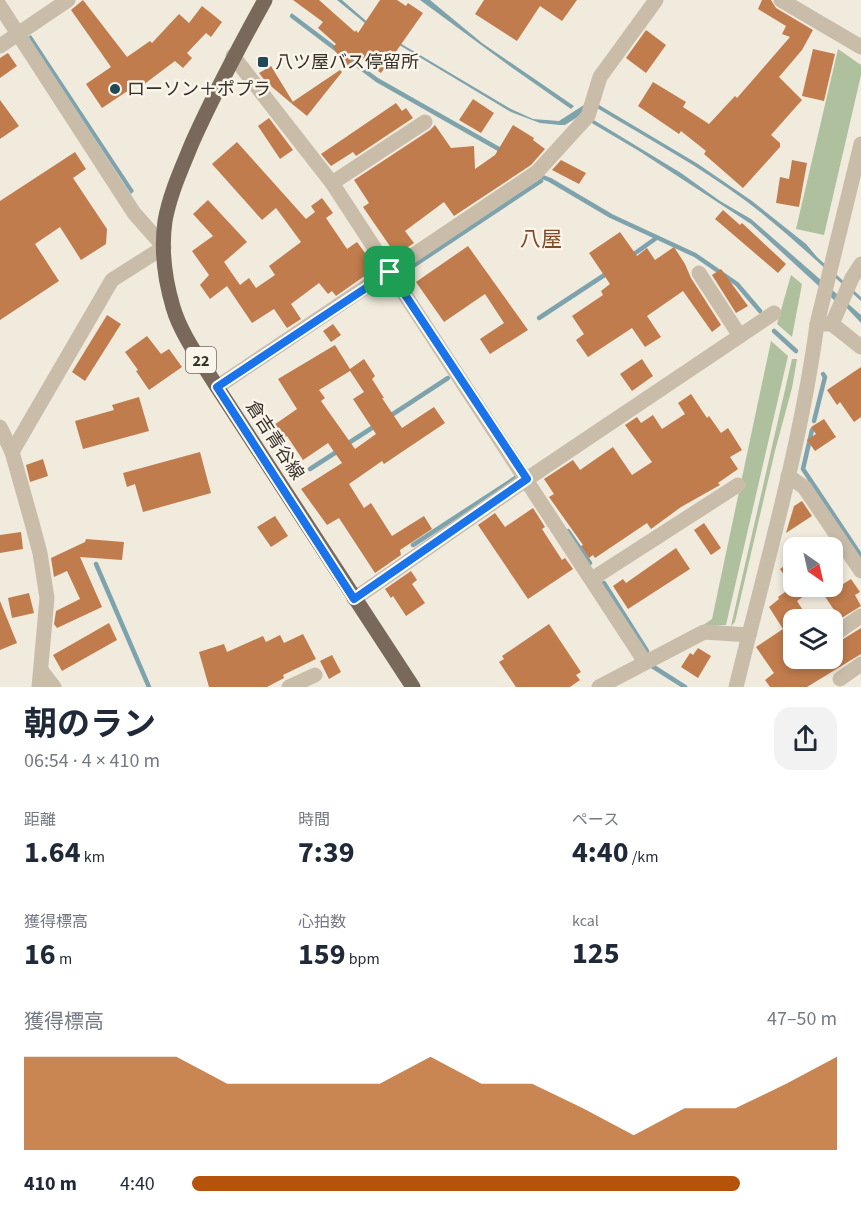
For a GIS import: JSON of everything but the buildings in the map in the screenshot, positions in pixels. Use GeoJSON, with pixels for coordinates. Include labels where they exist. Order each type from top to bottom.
{"type":"FeatureCollection","features":[{"type":"Feature","properties":{"kind":"main road","name":"倉吉青谷線"},"geometry":{"type":"LineString","coordinates":[[265,0],[233,56],[174,186],[165,221],[166,278],[174,309],[217,387],[413,687]]}},
{"type":"Feature","properties":{"kind":"street"},"geometry":{"type":"LineString","coordinates":[[0,46],[68,0]]}},
{"type":"Feature","properties":{"kind":"street"},"geometry":{"type":"LineString","coordinates":[[217,387],[537,172],[588,116],[600,77],[656,0]]}},
{"type":"Feature","properties":{"kind":"street"},"geometry":{"type":"LineString","coordinates":[[781,0],[861,47]]}},
{"type":"Feature","properties":{"kind":"street"},"geometry":{"type":"LineString","coordinates":[[0,6],[134,213],[164,247],[112,280],[12,453]]}},
{"type":"Feature","properties":{"kind":"street"},"geometry":{"type":"LineString","coordinates":[[233,56],[332,183],[645,662]]}},
{"type":"Feature","properties":{"kind":"street"},"geometry":{"type":"LineString","coordinates":[[332,183],[425,122]]}},
{"type":"Feature","properties":{"kind":"street"},"geometry":{"type":"LineString","coordinates":[[825,324],[823,298],[861,144]]}},
{"type":"Feature","properties":{"kind":"street"},"geometry":{"type":"LineString","coordinates":[[736,687],[788,476],[811,369],[825,324],[856,284],[861,264]]}},
{"type":"Feature","properties":{"kind":"street"},"geometry":{"type":"LineString","coordinates":[[699,273],[740,336]]}},
{"type":"Feature","properties":{"kind":"street"},"geometry":{"type":"LineString","coordinates":[[354,599],[527,479],[774,313]]}},
{"type":"Feature","properties":{"kind":"street"},"geometry":{"type":"LineString","coordinates":[[825,324],[861,347]]}},
{"type":"Feature","properties":{"kind":"street"},"geometry":{"type":"LineString","coordinates":[[0,427],[12,453],[40,553],[47,598],[39,687]]}},
{"type":"Feature","properties":{"kind":"street"},"geometry":{"type":"LineString","coordinates":[[788,476],[804,487],[861,571]]}},
{"type":"Feature","properties":{"kind":"street"},"geometry":{"type":"LineString","coordinates":[[592,579],[738,485]]}},
{"type":"Feature","properties":{"kind":"street"},"geometry":{"type":"LineString","coordinates":[[843,628],[861,616]]}},
{"type":"Feature","properties":{"kind":"street"},"geometry":{"type":"LineString","coordinates":[[599,687],[704,632],[749,635]]}},
{"type":"Feature","properties":{"kind":"street"},"geometry":{"type":"LineString","coordinates":[[840,679],[861,664]]}},
{"type":"Feature","properties":{"kind":"street"},"geometry":{"type":"LineString","coordinates":[[41,670],[54,687]]}},
{"type":"Feature","properties":{"kind":"street"},"geometry":{"type":"LineString","coordinates":[[289,687],[315,675]]}},
{"type":"Feature","properties":{"kind":"green space"},"geometry":{"type":"Polygon","coordinates":[[[838,49],[861,65],[861,75],[824,235],[796,229],[838,49]]]}},
{"type":"Feature","properties":{"kind":"green space"},"geometry":{"type":"Polygon","coordinates":[[[791,275],[802,284],[792,337],[777,324],[791,275]]]}},
{"type":"Feature","properties":{"kind":"green space"},"geometry":{"type":"Polygon","coordinates":[[[771,341],[788,356],[726,625],[702,626],[712,619],[771,341]]]}},
{"type":"Feature","properties":{"kind":"green space"},"geometry":{"type":"Polygon","coordinates":[[[792,359],[797,359],[792,388],[735,622],[731,626],[792,359]]]}},
{"type":"Feature","properties":{"kind":"water"},"geometry":{"type":"Polygon","coordinates":[[[337,0],[342,0],[372,26],[393,39],[511,109],[533,119],[559,121],[587,103],[587,111],[565,125],[540,123],[511,112],[371,28],[337,0]]]}},
{"type":"Feature","properties":{"kind":"water"},"geometry":{"type":"Polygon","coordinates":[[[420,0],[430,0],[482,43],[574,106],[571,109],[420,0]]]}},
{"type":"Feature","properties":{"kind":"water"},"geometry":{"type":"Polygon","coordinates":[[[31,35],[134,191],[131,194],[28,37],[31,35]]]}},
{"type":"Feature","properties":{"kind":"water"},"geometry":{"type":"Polygon","coordinates":[[[599,105],[698,164],[752,201],[806,244],[861,297],[861,301],[746,201],[691,164],[597,108],[599,105]]]}},
{"type":"Feature","properties":{"kind":"water"},"geometry":{"type":"Polygon","coordinates":[[[592,119],[751,219],[861,315],[861,323],[844,305],[834,300],[751,224],[590,122],[592,119]]]}},
{"type":"Feature","properties":{"kind":"waterway"},"geometry":{"type":"LineString","coordinates":[[292,16],[337,50]]}},
{"type":"Feature","properties":{"kind":"waterway"},"geometry":{"type":"LineString","coordinates":[[349,59],[377,80],[504,152]]}},
{"type":"Feature","properties":{"kind":"waterway"},"geometry":{"type":"LineString","coordinates":[[540,176],[611,216],[695,255],[737,284],[760,311]]}},
{"type":"Feature","properties":{"kind":"waterway"},"geometry":{"type":"LineString","coordinates":[[404,272],[541,181]]}},
{"type":"Feature","properties":{"kind":"waterway"},"geometry":{"type":"LineString","coordinates":[[631,256],[655,239]]}},
{"type":"Feature","properties":{"kind":"waterway"},"geometry":{"type":"LineString","coordinates":[[539,318],[609,272]]}},
{"type":"Feature","properties":{"kind":"waterway"},"geometry":{"type":"LineString","coordinates":[[774,331],[796,351]]}},
{"type":"Feature","properties":{"kind":"waterway"},"geometry":{"type":"LineString","coordinates":[[814,421],[825,377],[823,374]]}},
{"type":"Feature","properties":{"kind":"waterway"},"geometry":{"type":"LineString","coordinates":[[390,416],[448,378]]}},
{"type":"Feature","properties":{"kind":"waterway"},"geometry":{"type":"LineString","coordinates":[[347,444],[375,426]]}},
{"type":"Feature","properties":{"kind":"waterway"},"geometry":{"type":"LineString","coordinates":[[812,430],[803,469],[861,556]]}},
{"type":"Feature","properties":{"kind":"waterway"},"geometry":{"type":"LineString","coordinates":[[310,469],[338,451]]}},
{"type":"Feature","properties":{"kind":"waterway"},"geometry":{"type":"LineString","coordinates":[[413,545],[517,477]]}},
{"type":"Feature","properties":{"kind":"waterway"},"geometry":{"type":"LineString","coordinates":[[568,531],[590,563]]}},
{"type":"Feature","properties":{"kind":"waterway"},"geometry":{"type":"LineString","coordinates":[[96,564],[149,687]]}},
{"type":"Feature","properties":{"kind":"waterway"},"geometry":{"type":"LineString","coordinates":[[604,583],[647,651]]}},
{"type":"Feature","properties":{"kind":"waterway"},"geometry":{"type":"LineString","coordinates":[[652,666],[685,687]]}},
{"type":"Feature","properties":{"kind":"place","name":"八ツ屋バス停留所"},"geometry":{"type":"Point","coordinates":[263,62]}},
{"type":"Feature","properties":{"kind":"place","name":"ローソン＋ポプラ"},"geometry":{"type":"Point","coordinates":[115,89]}},
{"type":"Feature","properties":{"kind":"district","name":"八屋"},"geometry":{"type":"Point","coordinates":[541,239]}},
{"type":"Feature","properties":{"kind":"route"},"geometry":{"type":"LineString","coordinates":[[390,272],[527,479],[354,599],[217,387],[390,272]]}}]}
